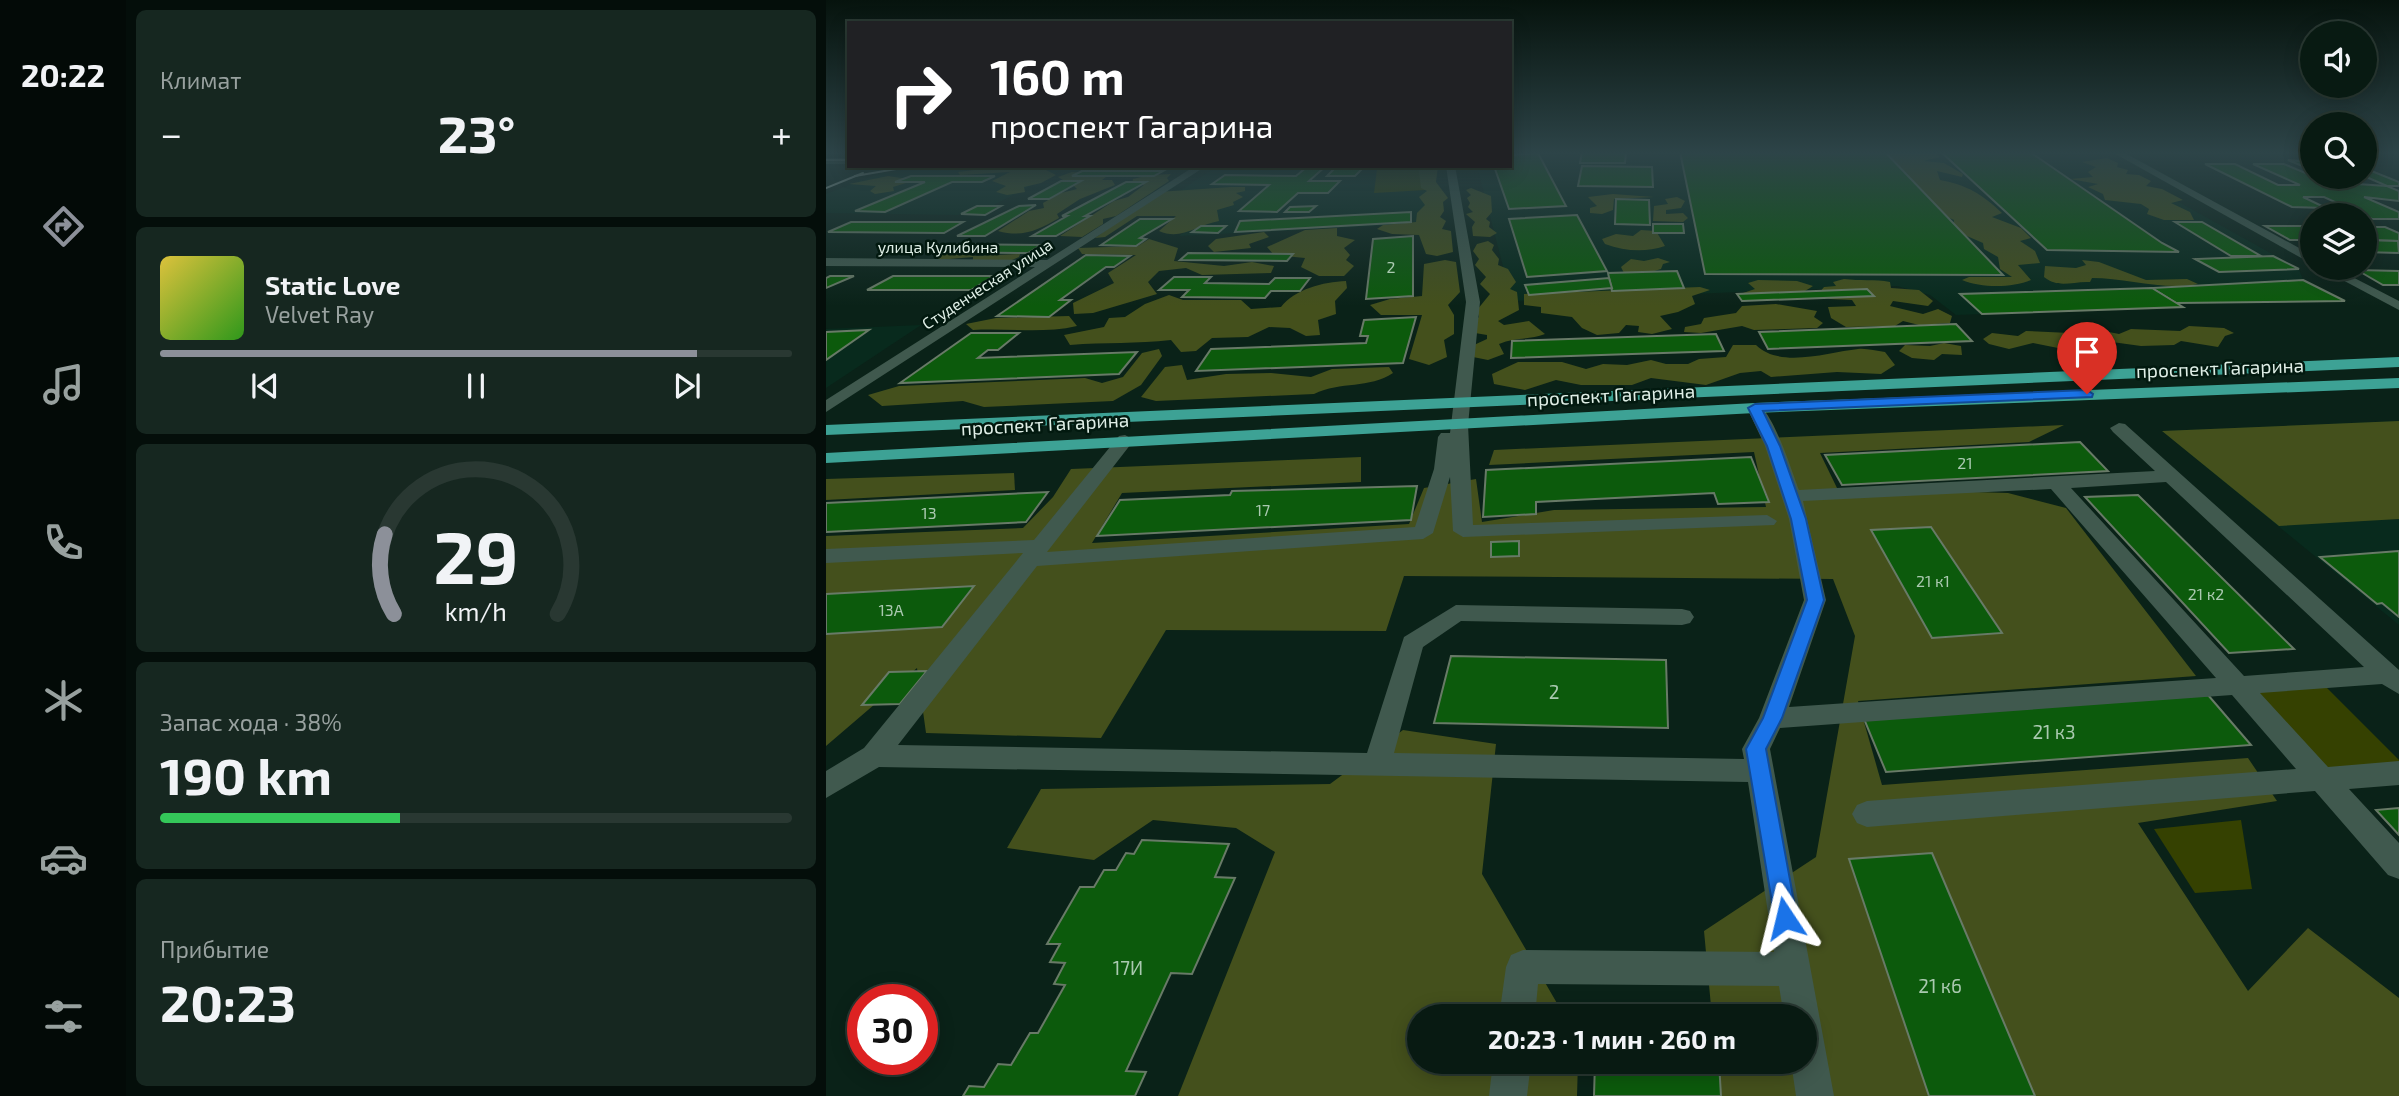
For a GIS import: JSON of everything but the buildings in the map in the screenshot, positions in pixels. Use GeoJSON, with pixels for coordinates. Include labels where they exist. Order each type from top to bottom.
{"type":"FeatureCollection","features":[{"type":"Feature","properties":{"kind":"main road","name":"проспект Гагарина"},"geometry":{"type":"LineString","coordinates":[[826,430],[2399,362]]}},
{"type":"Feature","properties":{"kind":"main road","name":"проспект Гагарина"},"geometry":{"type":"LineString","coordinates":[[826,458],[1755,408],[2399,383]]}},
{"type":"Feature","properties":{"kind":"street","name":"Студенческая улица"},"geometry":{"type":"LineString","coordinates":[[826,407],[1144,203]]}},
{"type":"Feature","properties":{"kind":"street"},"geometry":{"type":"LineString","coordinates":[[826,556],[1035,553],[1423,533],[1462,401],[1473,302],[1456,203]]}},
{"type":"Feature","properties":{"kind":"street"},"geometry":{"type":"LineString","coordinates":[[2209,203],[2300,253]]}},
{"type":"Feature","properties":{"kind":"street","name":"улица Кулибина"},"geometry":{"type":"LineString","coordinates":[[826,262],[1050,264]]}},
{"type":"Feature","properties":{"kind":"street"},"geometry":{"type":"LineString","coordinates":[[2349,280],[2399,306]]}},
{"type":"Feature","properties":{"kind":"street"},"geometry":{"type":"LineString","coordinates":[[1755,408],[1774,446],[1791,496],[1815,600],[1772,718],[1756,749],[1800,1004]]}},
{"type":"Feature","properties":{"kind":"street"},"geometry":{"type":"LineString","coordinates":[[1454,425],[1463,531],[1767,521]]}},
{"type":"Feature","properties":{"kind":"street"},"geometry":{"type":"LineString","coordinates":[[2119,428],[2393,680]]}},
{"type":"Feature","properties":{"kind":"street"},"geometry":{"type":"LineString","coordinates":[[826,786],[874,756],[1125,440]]}},
{"type":"Feature","properties":{"kind":"street"},"geometry":{"type":"LineString","coordinates":[[1791,496],[2171,476]]}},
{"type":"Feature","properties":{"kind":"street"},"geometry":{"type":"LineString","coordinates":[[2056,483],[2399,865]]}},
{"type":"Feature","properties":{"kind":"street"},"geometry":{"type":"LineString","coordinates":[[1377,765],[1412,643],[1456,613],[1682,617]]}},
{"type":"Feature","properties":{"kind":"street"},"geometry":{"type":"LineString","coordinates":[[1772,718],[2238,686],[2393,680]]}},
{"type":"Feature","properties":{"kind":"street"},"geometry":{"type":"LineString","coordinates":[[874,756],[1760,771]]}},
{"type":"Feature","properties":{"kind":"street"},"geometry":{"type":"LineString","coordinates":[[1867,814],[2399,773]]}},
{"type":"Feature","properties":{"kind":"street"},"geometry":{"type":"LineString","coordinates":[[1519,1004],[1523,967],[1793,969]]}},
{"type":"Feature","properties":{"kind":"street"},"geometry":{"type":"LineString","coordinates":[[1508,1096],[1511,1074]]}},
{"type":"Feature","properties":{"kind":"street"},"geometry":{"type":"LineString","coordinates":[[1811,1074],[1815,1096]]}},
{"type":"Feature","properties":{"kind":"shaded area"},"geometry":{"type":"Polygon","coordinates":[[[826,203],[997,203],[992,206],[976,206],[958,215],[826,213],[826,203]]]}},
{"type":"Feature","properties":{"kind":"shaded area"},"geometry":{"type":"Polygon","coordinates":[[[1162,203],[1436,203],[1437,223],[1179,236],[1204,216],[1146,214],[1162,203]]]}},
{"type":"Feature","properties":{"kind":"shaded area"},"geometry":{"type":"Polygon","coordinates":[[[1487,203],[2181,203],[2299,269],[2300,280],[2345,301],[2178,303],[2183,307],[1956,315],[1930,295],[1897,286],[1512,301],[1487,203]]]}},
{"type":"Feature","properties":{"kind":"shaded area"},"geometry":{"type":"Polygon","coordinates":[[[921,325],[826,388],[826,329],[921,325]]]}},
{"type":"Feature","properties":{"kind":"shaded area"},"geometry":{"type":"Polygon","coordinates":[[[2399,421],[2399,625],[2162,431],[2399,421]]]}},
{"type":"Feature","properties":{"kind":"green space"},"geometry":{"type":"Polygon","coordinates":[[[1043,203],[1074,203],[1057,214],[1059,218],[1037,229],[1015,234],[998,231],[1029,211],[1044,208],[1043,203]]]}},
{"type":"Feature","properties":{"kind":"green space"},"geometry":{"type":"Polygon","coordinates":[[[1111,203],[1135,203],[1116,216],[1103,219],[1103,224],[1082,237],[1060,236],[1111,203]]]}},
{"type":"Feature","properties":{"kind":"green space"},"geometry":{"type":"Polygon","coordinates":[[[1143,203],[1234,205],[1217,210],[1219,221],[1182,233],[1167,234],[1159,231],[1176,216],[1137,216],[1105,237],[1095,238],[1143,203]]]}},
{"type":"Feature","properties":{"kind":"green space"},"geometry":{"type":"Polygon","coordinates":[[[1424,203],[1443,203],[1444,211],[1440,217],[1446,221],[1442,229],[1451,231],[1453,252],[1437,256],[1426,254],[1419,235],[1392,234],[1377,229],[1383,225],[1416,222],[1417,213],[1425,205],[1424,203]]]}},
{"type":"Feature","properties":{"kind":"green space"},"geometry":{"type":"Polygon","coordinates":[[[1470,203],[1491,203],[1492,212],[1486,219],[1490,222],[1489,227],[1497,233],[1490,237],[1473,236],[1472,227],[1475,222],[1466,214],[1473,212],[1468,207],[1470,203]]]}},
{"type":"Feature","properties":{"kind":"green space"},"geometry":{"type":"Polygon","coordinates":[[[1594,203],[1614,203],[1613,210],[1602,214],[1590,213],[1590,208],[1597,206],[1594,203]]]}},
{"type":"Feature","properties":{"kind":"green space"},"geometry":{"type":"Polygon","coordinates":[[[1684,203],[1681,208],[1666,210],[1666,214],[1683,213],[1688,218],[1683,222],[1653,221],[1654,206],[1684,203]]]}},
{"type":"Feature","properties":{"kind":"green space"},"geometry":{"type":"Polygon","coordinates":[[[1926,203],[1991,203],[2002,213],[1992,217],[2021,228],[2031,238],[2020,241],[2035,251],[2040,263],[2018,265],[2031,280],[1996,286],[1962,280],[1969,277],[2012,277],[2000,269],[1998,257],[1984,249],[1983,243],[1953,230],[1954,220],[1934,211],[1926,203]]]}},
{"type":"Feature","properties":{"kind":"green space"},"geometry":{"type":"Polygon","coordinates":[[[2133,203],[2171,203],[2190,212],[2194,220],[2164,220],[2147,214],[2149,209],[2133,203]]]}},
{"type":"Feature","properties":{"kind":"green space"},"geometry":{"type":"Polygon","coordinates":[[[1337,228],[1337,236],[1355,240],[1344,248],[1350,255],[1346,260],[1354,266],[1344,276],[1319,276],[1301,267],[1305,258],[1274,255],[1267,247],[1305,230],[1337,228]]]}},
{"type":"Feature","properties":{"kind":"green space"},"geometry":{"type":"Polygon","coordinates":[[[1641,230],[1656,231],[1665,246],[1650,250],[1627,250],[1605,244],[1602,239],[1616,234],[1633,236],[1641,230]]]}},
{"type":"Feature","properties":{"kind":"green space"},"geometry":{"type":"Polygon","coordinates":[[[1264,232],[1269,237],[1249,244],[1251,248],[1214,252],[1208,246],[1216,239],[1264,232]]]}},
{"type":"Feature","properties":{"kind":"green space"},"geometry":{"type":"Polygon","coordinates":[[[1149,239],[1178,248],[1174,261],[1224,266],[1252,262],[1274,266],[1271,273],[1202,275],[1186,268],[1159,271],[1148,282],[1157,294],[1093,313],[1074,314],[1073,303],[1114,283],[1108,273],[1136,255],[1082,254],[1078,248],[1138,246],[1149,239]]]}},
{"type":"Feature","properties":{"kind":"green space"},"geometry":{"type":"Polygon","coordinates":[[[1488,241],[1494,245],[1492,250],[1499,259],[1498,265],[1508,269],[1516,282],[1510,289],[1517,292],[1519,310],[1498,321],[1504,325],[1529,321],[1545,334],[1499,344],[1504,354],[1488,360],[1473,357],[1474,345],[1487,339],[1487,335],[1475,333],[1467,327],[1479,317],[1477,310],[1490,294],[1480,284],[1486,277],[1475,265],[1479,259],[1473,251],[1477,244],[1488,241]]]}},
{"type":"Feature","properties":{"kind":"green space"},"geometry":{"type":"Polygon","coordinates":[[[946,253],[976,256],[1020,254],[1007,262],[973,261],[973,257],[938,260],[935,256],[946,253]]]}},
{"type":"Feature","properties":{"kind":"green space"},"geometry":{"type":"Polygon","coordinates":[[[1658,258],[1670,262],[1663,264],[1661,269],[1638,276],[1625,275],[1621,267],[1631,259],[1644,261],[1658,258]]]}},
{"type":"Feature","properties":{"kind":"green space"},"geometry":{"type":"Polygon","coordinates":[[[1445,260],[1456,262],[1460,292],[1448,305],[1454,315],[1454,334],[1444,340],[1447,357],[1429,365],[1409,359],[1422,315],[1381,315],[1370,305],[1390,299],[1422,296],[1424,264],[1445,260]]]}},
{"type":"Feature","properties":{"kind":"green space"},"geometry":{"type":"Polygon","coordinates":[[[2082,260],[2099,262],[2146,280],[2187,279],[2198,284],[2172,286],[2092,278],[2090,282],[2060,284],[2044,277],[2045,266],[2076,268],[2086,265],[2082,260]]]}},
{"type":"Feature","properties":{"kind":"green space"},"geometry":{"type":"Polygon","coordinates":[[[1844,279],[1884,281],[1890,282],[1891,288],[1919,290],[1933,301],[1928,306],[1893,301],[1890,306],[1923,314],[1938,309],[1952,316],[1950,323],[1919,325],[1903,321],[1895,326],[1846,327],[1831,318],[1828,307],[1856,306],[1852,300],[1830,299],[1819,293],[1824,287],[1836,286],[1833,282],[1844,279]]]}},
{"type":"Feature","properties":{"kind":"green space"},"geometry":{"type":"Polygon","coordinates":[[[1758,280],[1797,281],[1813,286],[1798,294],[1779,297],[1743,293],[1755,289],[1748,283],[1758,280]]]}},
{"type":"Feature","properties":{"kind":"green space"},"geometry":{"type":"Polygon","coordinates":[[[1346,281],[1347,288],[1335,301],[1336,314],[1318,320],[1320,335],[1306,336],[1290,328],[1269,327],[1248,337],[1212,338],[1196,351],[1181,352],[1171,340],[1070,345],[1064,335],[1104,327],[1109,318],[1125,317],[1145,304],[1169,295],[1183,300],[1241,300],[1251,309],[1281,307],[1302,291],[1346,281]]]}},
{"type":"Feature","properties":{"kind":"green space"},"geometry":{"type":"Polygon","coordinates":[[[1700,287],[1710,290],[1692,296],[1695,304],[1660,316],[1672,329],[1652,334],[1638,332],[1639,326],[1626,325],[1619,333],[1597,335],[1582,328],[1572,317],[1541,313],[1541,307],[1524,305],[1524,294],[1700,287]]]}},
{"type":"Feature","properties":{"kind":"green space"},"geometry":{"type":"Polygon","coordinates":[[[1776,304],[1817,311],[1814,317],[1823,323],[1817,328],[1754,330],[1742,326],[1701,333],[1684,332],[1685,327],[1701,324],[1704,318],[1736,313],[1742,306],[1776,304]]]}},
{"type":"Feature","properties":{"kind":"green space"},"geometry":{"type":"Polygon","coordinates":[[[1069,316],[1077,326],[1038,330],[973,330],[966,324],[996,318],[1069,316]]]}},
{"type":"Feature","properties":{"kind":"green space"},"geometry":{"type":"Polygon","coordinates":[[[2189,326],[2224,328],[2234,333],[2225,336],[2218,347],[2181,341],[2174,345],[2141,346],[2112,342],[2101,348],[2063,349],[2033,343],[2009,349],[1989,344],[1983,339],[1992,333],[2018,336],[2026,331],[2070,333],[2094,329],[2119,334],[2131,329],[2180,331],[2189,326]]]}},
{"type":"Feature","properties":{"kind":"green space"},"geometry":{"type":"Polygon","coordinates":[[[1944,343],[1961,346],[1962,355],[1942,354],[1934,360],[1912,358],[1899,351],[1905,345],[1930,346],[1944,343]]]}},
{"type":"Feature","properties":{"kind":"green space"},"geometry":{"type":"Polygon","coordinates":[[[1733,345],[1756,345],[1766,352],[1791,358],[1868,349],[1885,352],[1895,365],[1881,374],[1837,372],[1771,377],[1761,371],[1740,373],[1706,385],[1651,378],[1632,385],[1581,385],[1556,380],[1525,390],[1494,384],[1492,374],[1518,362],[1562,362],[1586,369],[1603,364],[1627,365],[1651,360],[1666,364],[1688,364],[1699,359],[1726,357],[1733,345]]]}},
{"type":"Feature","properties":{"kind":"green space"},"geometry":{"type":"Polygon","coordinates":[[[1159,349],[1162,356],[1141,385],[1113,401],[984,407],[963,401],[882,406],[868,395],[899,386],[1085,378],[1102,383],[1123,377],[1142,353],[1159,349]]]}},
{"type":"Feature","properties":{"kind":"green space"},"geometry":{"type":"Polygon","coordinates":[[[1182,365],[1187,380],[1226,374],[1271,373],[1311,377],[1332,369],[1389,367],[1393,373],[1374,381],[1334,387],[1314,394],[1156,401],[1141,397],[1165,367],[1182,365]]]}},
{"type":"Feature","properties":{"kind":"green space"},"geometry":{"type":"Polygon","coordinates":[[[2399,421],[2399,519],[2279,526],[2162,431],[2399,421]]]}},
{"type":"Feature","properties":{"kind":"green space"},"geometry":{"type":"Polygon","coordinates":[[[2064,425],[2029,442],[1820,453],[1837,488],[2008,493],[2066,508],[2196,676],[1858,701],[1882,785],[2248,758],[2277,801],[2138,823],[2248,991],[2308,928],[2399,998],[2399,1096],[1719,1096],[1717,1074],[1817,1074],[1817,1004],[1711,1004],[1704,931],[1816,857],[1855,636],[1833,579],[1404,576],[1386,631],[1166,630],[1101,738],[926,733],[917,668],[826,746],[826,536],[1023,528],[1053,497],[1071,469],[1361,457],[1361,482],[1122,493],[1092,543],[1409,524],[1424,488],[1476,479],[1482,522],[1554,510],[1766,507],[1754,452],[1489,465],[1494,450],[2064,425]]]}},
{"type":"Feature","properties":{"kind":"green space"},"geometry":{"type":"Polygon","coordinates":[[[1014,473],[1015,490],[826,500],[826,479],[1014,473]]]}},
{"type":"Feature","properties":{"kind":"green space"},"geometry":{"type":"Polygon","coordinates":[[[2319,680],[2399,760],[2399,773],[2322,779],[2238,686],[2319,680]]]}},
{"type":"Feature","properties":{"kind":"green space"},"geometry":{"type":"Polygon","coordinates":[[[1403,730],[1496,744],[1482,874],[1557,1004],[1407,1004],[1407,1074],[1578,1074],[1577,1096],[1178,1096],[1275,852],[1236,828],[1153,820],[1094,860],[1007,848],[1041,789],[1330,784],[1403,730]]]}},
{"type":"Feature","properties":{"kind":"green space"},"geometry":{"type":"Polygon","coordinates":[[[2241,820],[2252,889],[2195,893],[2154,829],[2241,820]]]}},
{"type":"Feature","properties":{"kind":"route"},"geometry":{"type":"LineString","coordinates":[[1785,918],[1756,749],[1772,718],[1815,600],[1799,519],[1774,446],[1755,408],[2087,394]]}}]}
